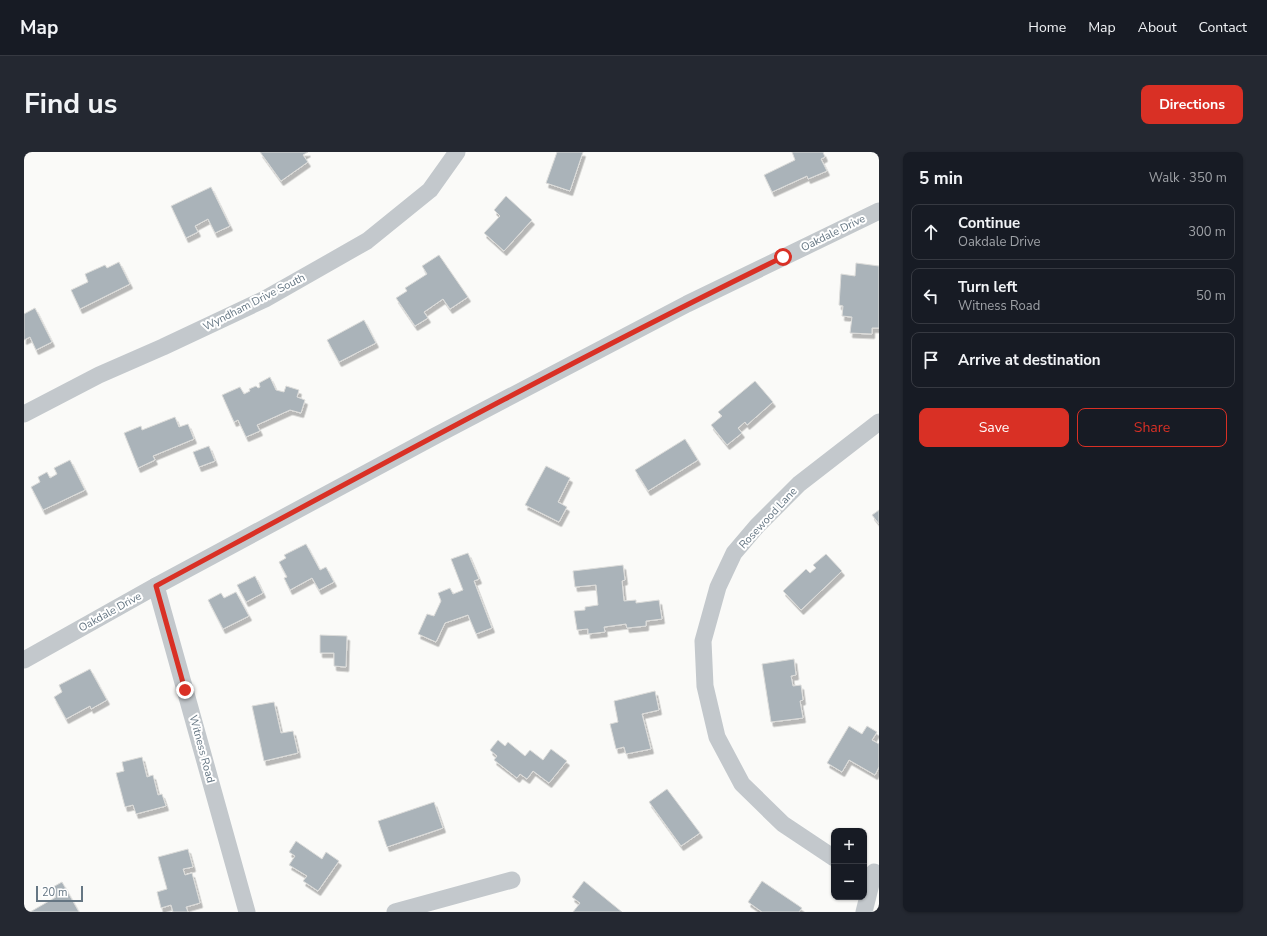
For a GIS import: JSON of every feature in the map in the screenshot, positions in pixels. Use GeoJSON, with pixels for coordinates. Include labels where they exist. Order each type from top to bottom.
{"type":"FeatureCollection","features":[{"type":"Feature","properties":{"kind":"street","name":"Wyndham Drive South"},"geometry":{"type":"LineString","coordinates":[[24,414],[99,375],[265,299],[367,241],[430,190],[457,152]]}},
{"type":"Feature","properties":{"kind":"street","name":"Oakdale Drive"},"geometry":{"type":"LineString","coordinates":[[24,660],[156,586],[428,439],[680,308],[879,211]]}},
{"type":"Feature","properties":{"kind":"street","name":"Rosewood Lane"},"geometry":{"type":"LineString","coordinates":[[831,856],[782,824],[742,784],[717,737],[705,686],[703,641],[718,587],[734,553],[757,526],[800,484],[879,422]]}},
{"type":"Feature","properties":{"kind":"street","name":"Witness Road"},"geometry":{"type":"LineString","coordinates":[[156,586],[247,912]]}},
{"type":"Feature","properties":{"kind":"street"},"geometry":{"type":"LineString","coordinates":[[864,912],[872,871]]}},
{"type":"Feature","properties":{"kind":"street"},"geometry":{"type":"LineString","coordinates":[[395,912],[512,880]]}},
{"type":"Feature","properties":{"kind":"building"},"geometry":{"type":"Polygon","coordinates":[[[260,152],[308,152],[303,155],[308,162],[281,181],[260,152]]]}},
{"type":"Feature","properties":{"kind":"building"},"geometry":{"type":"Polygon","coordinates":[[[557,152],[583,152],[570,191],[546,183],[557,152]]]}},
{"type":"Feature","properties":{"kind":"building"},"geometry":{"type":"Polygon","coordinates":[[[792,152],[823,152],[825,157],[821,159],[827,171],[808,179],[807,176],[772,192],[764,175],[795,160],[792,152]]]}},
{"type":"Feature","properties":{"kind":"building"},"geometry":{"type":"Polygon","coordinates":[[[211,187],[230,226],[215,233],[208,219],[195,226],[198,232],[186,238],[171,206],[211,187]]]}},
{"type":"Feature","properties":{"kind":"building"},"geometry":{"type":"Polygon","coordinates":[[[506,196],[532,220],[504,251],[484,233],[500,216],[494,210],[506,196]]]}},
{"type":"Feature","properties":{"kind":"building"},"geometry":{"type":"Polygon","coordinates":[[[439,255],[468,297],[450,309],[443,299],[424,312],[428,318],[415,326],[396,298],[407,291],[405,288],[427,274],[422,266],[439,255]]]}},
{"type":"Feature","properties":{"kind":"building"},"geometry":{"type":"Polygon","coordinates":[[[119,262],[130,284],[80,309],[71,290],[88,282],[85,274],[105,265],[107,268],[119,262]]]}},
{"type":"Feature","properties":{"kind":"building"},"geometry":{"type":"Polygon","coordinates":[[[856,263],[879,266],[879,328],[872,328],[872,334],[850,333],[852,317],[842,316],[843,306],[839,305],[841,274],[855,276],[856,263]]]}},
{"type":"Feature","properties":{"kind":"building"},"geometry":{"type":"Polygon","coordinates":[[[35,308],[52,342],[36,350],[30,337],[24,340],[24,314],[35,308]]]}},
{"type":"Feature","properties":{"kind":"building"},"geometry":{"type":"Polygon","coordinates":[[[364,320],[376,343],[339,362],[327,340],[364,320]]]}},
{"type":"Feature","properties":{"kind":"building"},"geometry":{"type":"Polygon","coordinates":[[[270,377],[276,390],[284,392],[286,386],[299,390],[297,397],[305,400],[301,413],[290,410],[257,425],[260,431],[246,437],[238,420],[234,422],[222,395],[240,387],[244,394],[250,391],[249,389],[256,386],[258,388],[260,387],[259,383],[270,377]]]}},
{"type":"Feature","properties":{"kind":"building"},"geometry":{"type":"Polygon","coordinates":[[[755,381],[773,402],[747,425],[745,422],[738,428],[742,433],[727,445],[711,425],[722,416],[718,412],[755,381]]]}},
{"type":"Feature","properties":{"kind":"building"},"geometry":{"type":"Polygon","coordinates":[[[175,417],[179,427],[188,424],[194,439],[153,456],[155,460],[138,468],[124,433],[141,426],[142,430],[175,417]]]}},
{"type":"Feature","properties":{"kind":"building"},"geometry":{"type":"Polygon","coordinates":[[[685,439],[698,460],[648,491],[635,470],[685,439]]]}},
{"type":"Feature","properties":{"kind":"building"},"geometry":{"type":"Polygon","coordinates":[[[209,446],[215,461],[199,467],[193,452],[209,446]]]}},
{"type":"Feature","properties":{"kind":"building"},"geometry":{"type":"Polygon","coordinates":[[[70,460],[85,490],[43,510],[31,487],[40,482],[38,477],[47,472],[50,478],[57,474],[54,468],[70,460]]]}},
{"type":"Feature","properties":{"kind":"building"},"geometry":{"type":"Polygon","coordinates":[[[546,466],[570,478],[558,502],[567,507],[559,522],[525,505],[546,466]]]}},
{"type":"Feature","properties":{"kind":"building"},"geometry":{"type":"Polygon","coordinates":[[[879,510],[879,524],[872,515],[879,510]]]}},
{"type":"Feature","properties":{"kind":"building"},"geometry":{"type":"Polygon","coordinates":[[[306,544],[320,570],[326,567],[334,582],[319,590],[312,578],[290,590],[284,578],[287,577],[279,562],[286,558],[284,555],[306,544]]]}},
{"type":"Feature","properties":{"kind":"building"},"geometry":{"type":"Polygon","coordinates":[[[468,553],[479,579],[474,581],[492,628],[476,634],[468,615],[445,623],[436,642],[418,634],[427,614],[434,616],[441,601],[438,593],[450,588],[453,594],[463,590],[451,559],[468,553]]]}},
{"type":"Feature","properties":{"kind":"building"},"geometry":{"type":"Polygon","coordinates":[[[826,554],[842,571],[801,610],[783,591],[806,569],[810,573],[816,568],[813,565],[826,554]]]}},
{"type":"Feature","properties":{"kind":"building"},"geometry":{"type":"Polygon","coordinates":[[[623,565],[625,580],[622,581],[624,601],[636,600],[636,603],[659,600],[662,619],[646,621],[646,626],[627,628],[626,624],[604,627],[605,632],[588,634],[588,629],[577,630],[574,611],[585,610],[585,607],[598,605],[596,585],[575,587],[573,571],[623,565]]]}},
{"type":"Feature","properties":{"kind":"building"},"geometry":{"type":"Polygon","coordinates":[[[255,576],[263,593],[246,602],[237,585],[255,576]]]}},
{"type":"Feature","properties":{"kind":"building"},"geometry":{"type":"Polygon","coordinates":[[[236,592],[249,616],[223,629],[208,600],[221,593],[224,598],[236,592]]]}},
{"type":"Feature","properties":{"kind":"building"},"geometry":{"type":"Polygon","coordinates":[[[320,635],[347,636],[346,667],[334,666],[334,653],[320,653],[320,635]]]}},
{"type":"Feature","properties":{"kind":"building"},"geometry":{"type":"Polygon","coordinates":[[[794,659],[796,675],[791,676],[793,686],[801,685],[803,700],[800,701],[803,718],[771,722],[762,664],[794,659]]]}},
{"type":"Feature","properties":{"kind":"building"},"geometry":{"type":"Polygon","coordinates":[[[90,669],[107,700],[91,709],[90,706],[66,719],[54,697],[62,692],[59,685],[90,669]]]}},
{"type":"Feature","properties":{"kind":"building"},"geometry":{"type":"Polygon","coordinates":[[[655,691],[659,710],[642,714],[651,749],[626,754],[624,747],[616,749],[610,724],[618,722],[614,701],[655,691]]]}},
{"type":"Feature","properties":{"kind":"building"},"geometry":{"type":"Polygon","coordinates":[[[274,702],[281,733],[293,731],[298,753],[264,761],[252,706],[274,702]]]}},
{"type":"Feature","properties":{"kind":"building"},"geometry":{"type":"Polygon","coordinates":[[[849,726],[862,734],[867,726],[877,732],[872,740],[879,744],[879,767],[875,775],[849,760],[842,772],[827,763],[849,726]]]}},
{"type":"Feature","properties":{"kind":"building"},"geometry":{"type":"Polygon","coordinates":[[[498,740],[505,746],[508,742],[525,756],[530,750],[543,760],[551,749],[567,761],[549,783],[533,771],[527,779],[520,774],[517,778],[494,760],[497,756],[490,750],[498,740]]]}},
{"type":"Feature","properties":{"kind":"building"},"geometry":{"type":"Polygon","coordinates":[[[142,757],[147,777],[153,775],[158,795],[162,794],[166,806],[136,814],[133,805],[125,807],[116,773],[124,771],[122,762],[142,757]]]}},
{"type":"Feature","properties":{"kind":"building"},"geometry":{"type":"Polygon","coordinates":[[[667,789],[700,833],[681,846],[649,802],[667,789]]]}},
{"type":"Feature","properties":{"kind":"building"},"geometry":{"type":"Polygon","coordinates":[[[434,802],[443,828],[387,847],[378,821],[434,802]]]}},
{"type":"Feature","properties":{"kind":"building"},"geometry":{"type":"Polygon","coordinates":[[[296,841],[322,859],[326,852],[339,861],[318,891],[303,881],[307,876],[289,865],[295,856],[289,852],[296,841]]]}},
{"type":"Feature","properties":{"kind":"building"},"geometry":{"type":"Polygon","coordinates":[[[188,849],[193,867],[183,869],[185,875],[192,873],[200,903],[186,907],[188,912],[173,912],[171,905],[161,908],[157,892],[167,889],[158,857],[188,849]]]}},
{"type":"Feature","properties":{"kind":"building"},"geometry":{"type":"Polygon","coordinates":[[[584,881],[622,912],[573,912],[580,903],[572,897],[584,881]]]}},
{"type":"Feature","properties":{"kind":"building"},"geometry":{"type":"Polygon","coordinates":[[[762,881],[802,908],[799,912],[762,912],[748,902],[762,881]]]}},
{"type":"Feature","properties":{"kind":"building"},"geometry":{"type":"Polygon","coordinates":[[[62,882],[79,912],[30,912],[56,897],[51,888],[62,882]]]}},
{"type":"Feature","properties":{"kind":"route"},"geometry":{"type":"LineString","coordinates":[[185,690],[156,586],[463,421],[687,304],[783,257]]}}]}
